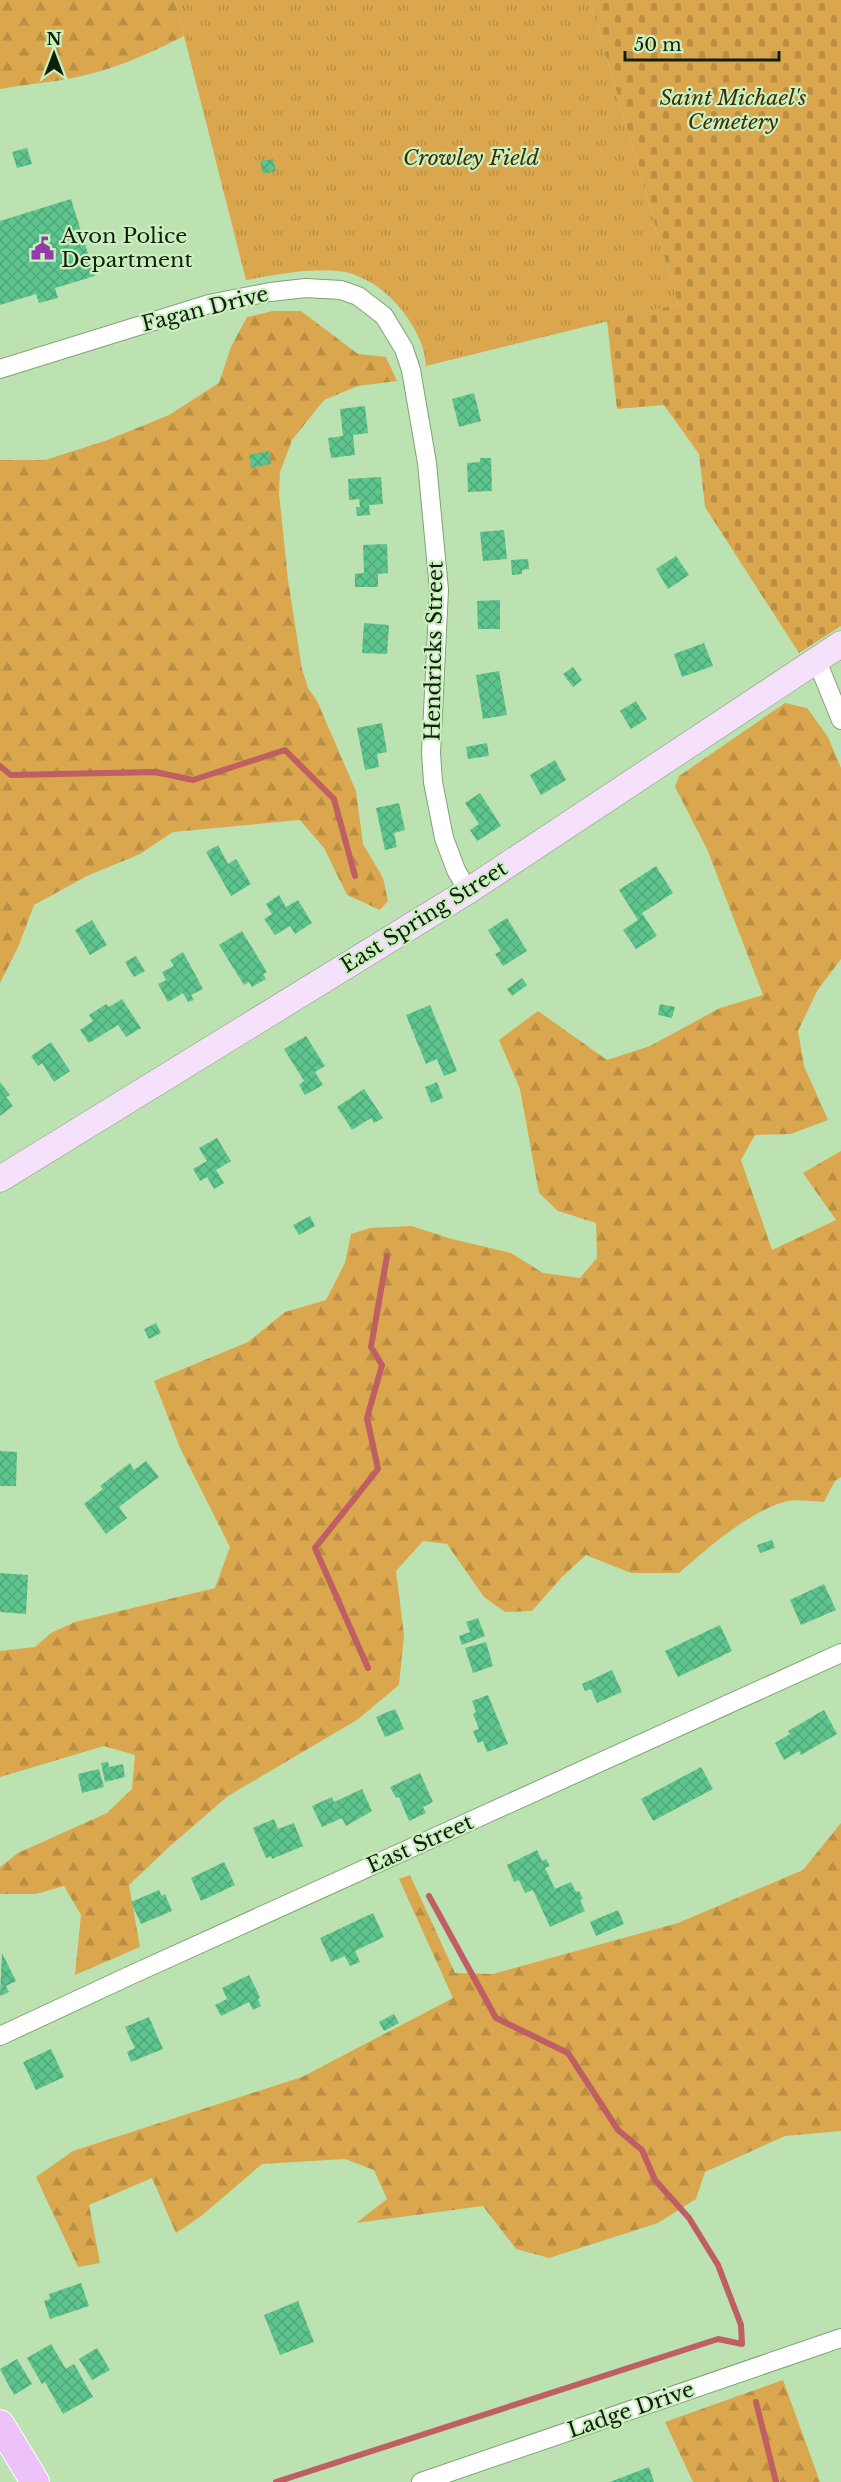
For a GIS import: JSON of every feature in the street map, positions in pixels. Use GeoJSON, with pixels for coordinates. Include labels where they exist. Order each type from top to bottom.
{"type":"FeatureCollection","features":[{"type":"Feature","properties":{"kind":"main road","name":"East Spring Street"},"geometry":{"type":"LineString","coordinates":[[0,1179],[468,891],[841,645]]}},
{"type":"Feature","properties":{"kind":"main road"},"geometry":{"type":"LineString","coordinates":[[0,2424],[35,2482]]}},
{"type":"Feature","properties":{"kind":"street","name":"Fagan Drive"},"geometry":{"type":"LineString","coordinates":[[0,369],[218,302],[270,292],[322,288],[341,290],[358,296],[384,316],[404,349],[411,370]]}},
{"type":"Feature","properties":{"kind":"street","name":"Hendricks Street"},"geometry":{"type":"LineString","coordinates":[[411,370],[427,463],[439,590],[432,742],[433,783],[446,846],[468,891]]}},
{"type":"Feature","properties":{"kind":"street"},"geometry":{"type":"LineString","coordinates":[[817,661],[841,720]]}},
{"type":"Feature","properties":{"kind":"street","name":"East Street"},"geometry":{"type":"LineString","coordinates":[[0,2036],[841,1653]]}},
{"type":"Feature","properties":{"kind":"street","name":"Ladge Drive"},"geometry":{"type":"LineString","coordinates":[[421,2482],[841,2338]]}},
{"type":"Feature","properties":{"kind":"green space"},"geometry":{"type":"Polygon","coordinates":[[[0,0],[175,0],[184,36],[108,69],[61,80],[0,89],[0,0]]]}},
{"type":"Feature","properties":{"kind":"green space","name":"Crowley Field"},"geometry":{"type":"Polygon","coordinates":[[[175,0],[590,0],[678,304],[426,366],[422,346],[408,318],[388,296],[365,279],[338,271],[315,270],[246,280],[175,0]]]}},
{"type":"Feature","properties":{"kind":"green space","name":"Saint Michael's Cemetery"},"geometry":{"type":"Polygon","coordinates":[[[590,0],[841,0],[841,626],[799,653],[705,507],[699,454],[664,405],[617,409],[607,321],[678,304],[590,0]]]}},
{"type":"Feature","properties":{"kind":"green space"},"geometry":{"type":"Polygon","coordinates":[[[273,311],[301,311],[358,354],[386,357],[397,381],[358,386],[324,400],[292,440],[280,472],[279,493],[288,580],[302,669],[308,688],[317,701],[356,791],[363,844],[383,878],[388,901],[380,910],[347,895],[324,848],[300,820],[173,832],[140,854],[87,876],[34,905],[19,945],[0,983],[0,460],[45,460],[105,441],[169,415],[219,383],[231,347],[247,317],[273,311]]]}},
{"type":"Feature","properties":{"kind":"green space"},"geometry":{"type":"Polygon","coordinates":[[[785,703],[807,708],[828,737],[841,768],[841,959],[817,991],[798,1031],[804,1066],[828,1120],[791,1134],[755,1135],[741,1160],[772,1250],[836,1220],[803,1173],[841,1151],[841,1477],[835,1481],[824,1502],[787,1501],[772,1506],[730,1531],[679,1573],[631,1573],[586,1555],[562,1577],[532,1611],[505,1612],[484,1597],[447,1544],[423,1541],[396,1571],[404,1635],[399,1685],[357,1720],[228,1796],[169,1847],[129,1885],[140,1947],[75,1975],[81,1915],[64,1886],[36,1894],[0,1894],[0,1867],[18,1853],[107,1813],[132,1789],[135,1755],[104,1746],[0,1777],[0,1651],[35,1647],[51,1633],[75,1622],[215,1588],[230,1547],[180,1448],[154,1381],[248,1342],[285,1312],[326,1300],[345,1263],[351,1234],[370,1228],[411,1226],[452,1239],[511,1253],[543,1273],[580,1278],[597,1258],[596,1223],[558,1211],[539,1193],[520,1089],[499,1040],[538,1011],[607,1060],[650,1046],[720,1008],[763,995],[707,849],[675,787],[679,776],[785,703]]]}},
{"type":"Feature","properties":{"kind":"green space"},"geometry":{"type":"Polygon","coordinates":[[[841,1823],[841,2131],[785,2136],[705,2172],[696,2199],[658,2223],[549,2258],[516,2249],[483,2206],[356,2223],[387,2199],[374,2170],[345,2159],[262,2164],[200,2217],[176,2233],[152,2178],[89,2205],[100,2263],[78,2267],[36,2177],[73,2151],[302,2077],[453,1998],[399,1879],[410,1875],[455,1973],[493,1974],[678,1923],[803,1870],[841,1823]]]}},
{"type":"Feature","properties":{"kind":"green space"},"geometry":{"type":"Polygon","coordinates":[[[783,2380],[820,2482],[693,2482],[665,2422],[783,2380]]]}},
{"type":"Feature","properties":{"kind":"building"},"geometry":{"type":"Polygon","coordinates":[[[27,148],[32,164],[17,168],[12,152],[27,148]]]}},
{"type":"Feature","properties":{"kind":"building"},"geometry":{"type":"Polygon","coordinates":[[[273,159],[276,171],[263,174],[260,161],[273,159]]]}},
{"type":"Feature","properties":{"kind":"building","name":"Avon Police Department"},"geometry":{"type":"Polygon","coordinates":[[[71,199],[95,276],[55,288],[58,298],[39,303],[36,294],[0,305],[0,221],[71,199]]]}},
{"type":"Feature","properties":{"kind":"building"},"geometry":{"type":"Polygon","coordinates":[[[474,393],[481,421],[459,427],[452,399],[474,393]]]}},
{"type":"Feature","properties":{"kind":"building"},"geometry":{"type":"Polygon","coordinates":[[[365,406],[368,433],[353,435],[355,455],[331,458],[328,438],[343,436],[340,409],[365,406]]]}},
{"type":"Feature","properties":{"kind":"building"},"geometry":{"type":"Polygon","coordinates":[[[269,451],[271,464],[251,468],[249,455],[269,451]]]}},
{"type":"Feature","properties":{"kind":"building"},"geometry":{"type":"Polygon","coordinates":[[[480,458],[491,458],[492,491],[468,492],[467,463],[480,462],[480,458]]]}},
{"type":"Feature","properties":{"kind":"building"},"geometry":{"type":"Polygon","coordinates":[[[381,477],[383,504],[369,505],[370,515],[357,516],[356,507],[360,507],[359,499],[349,500],[348,479],[381,477]]]}},
{"type":"Feature","properties":{"kind":"building"},"geometry":{"type":"Polygon","coordinates":[[[504,530],[507,559],[483,561],[480,532],[504,530]]]}},
{"type":"Feature","properties":{"kind":"building"},"geometry":{"type":"Polygon","coordinates":[[[387,544],[388,573],[378,574],[378,587],[355,587],[355,574],[364,573],[363,545],[387,544]]]}},
{"type":"Feature","properties":{"kind":"building"},"geometry":{"type":"Polygon","coordinates":[[[676,556],[689,575],[668,589],[656,569],[676,556]]]}},
{"type":"Feature","properties":{"kind":"building"},"geometry":{"type":"Polygon","coordinates":[[[528,559],[529,569],[522,570],[522,574],[512,575],[511,560],[528,559]]]}},
{"type":"Feature","properties":{"kind":"building"},"geometry":{"type":"Polygon","coordinates":[[[500,600],[500,629],[478,629],[477,601],[500,600]]]}},
{"type":"Feature","properties":{"kind":"building"},"geometry":{"type":"Polygon","coordinates":[[[364,623],[389,625],[387,654],[362,653],[364,623]]]}},
{"type":"Feature","properties":{"kind":"building"},"geometry":{"type":"Polygon","coordinates":[[[704,643],[713,666],[682,677],[674,654],[704,643]]]}},
{"type":"Feature","properties":{"kind":"building"},"geometry":{"type":"Polygon","coordinates":[[[573,667],[582,680],[573,687],[563,674],[573,667]]]}},
{"type":"Feature","properties":{"kind":"building"},"geometry":{"type":"Polygon","coordinates":[[[499,671],[507,715],[483,719],[476,675],[499,671]]]}},
{"type":"Feature","properties":{"kind":"building"},"geometry":{"type":"Polygon","coordinates":[[[636,701],[647,719],[631,729],[620,711],[636,701]]]}},
{"type":"Feature","properties":{"kind":"building"},"geometry":{"type":"Polygon","coordinates":[[[382,723],[387,752],[377,754],[379,767],[365,770],[357,728],[382,723]]]}},
{"type":"Feature","properties":{"kind":"building"},"geometry":{"type":"Polygon","coordinates":[[[487,743],[489,756],[468,759],[466,747],[487,743]]]}},
{"type":"Feature","properties":{"kind":"building"},"geometry":{"type":"Polygon","coordinates":[[[555,760],[566,780],[541,795],[530,775],[555,760]]]}},
{"type":"Feature","properties":{"kind":"building"},"geometry":{"type":"Polygon","coordinates":[[[480,793],[501,826],[477,841],[470,830],[479,824],[465,803],[480,793]]]}},
{"type":"Feature","properties":{"kind":"building"},"geometry":{"type":"Polygon","coordinates":[[[399,803],[405,830],[394,833],[397,847],[385,850],[376,808],[399,803]]]}},
{"type":"Feature","properties":{"kind":"building"},"geometry":{"type":"Polygon","coordinates":[[[218,845],[228,864],[236,859],[251,884],[231,896],[206,852],[218,845]]]}},
{"type":"Feature","properties":{"kind":"building"},"geometry":{"type":"Polygon","coordinates":[[[656,866],[673,893],[642,913],[657,936],[636,949],[623,930],[638,920],[619,890],[656,866]]]}},
{"type":"Feature","properties":{"kind":"building"},"geometry":{"type":"Polygon","coordinates":[[[279,895],[286,907],[298,900],[312,923],[295,934],[290,926],[275,935],[264,919],[272,914],[266,904],[279,895]]]}},
{"type":"Feature","properties":{"kind":"building"},"geometry":{"type":"Polygon","coordinates":[[[507,918],[527,951],[503,966],[495,954],[501,951],[488,930],[507,918]]]}},
{"type":"Feature","properties":{"kind":"building"},"geometry":{"type":"Polygon","coordinates":[[[92,920],[107,945],[90,955],[75,930],[92,920]]]}},
{"type":"Feature","properties":{"kind":"building"},"geometry":{"type":"Polygon","coordinates":[[[242,931],[267,972],[263,974],[266,979],[252,987],[249,982],[244,985],[219,945],[242,931]]]}},
{"type":"Feature","properties":{"kind":"building"},"geometry":{"type":"Polygon","coordinates":[[[183,952],[203,989],[191,995],[194,1000],[188,1002],[183,993],[168,1002],[158,984],[166,980],[162,972],[174,966],[170,960],[183,952]]]}},
{"type":"Feature","properties":{"kind":"building"},"geometry":{"type":"Polygon","coordinates":[[[136,956],[145,971],[134,977],[125,962],[136,956]]]}},
{"type":"Feature","properties":{"kind":"building"},"geometry":{"type":"Polygon","coordinates":[[[522,978],[527,985],[512,996],[507,989],[522,978]]]}},
{"type":"Feature","properties":{"kind":"building"},"geometry":{"type":"Polygon","coordinates":[[[122,999],[141,1028],[126,1037],[118,1025],[89,1043],[80,1030],[93,1021],[89,1015],[106,1004],[109,1007],[122,999]]]}},
{"type":"Feature","properties":{"kind":"building"},"geometry":{"type":"Polygon","coordinates":[[[660,1004],[675,1007],[672,1018],[658,1015],[660,1004]]]}},
{"type":"Feature","properties":{"kind":"building"},"geometry":{"type":"Polygon","coordinates":[[[430,1005],[457,1071],[444,1076],[437,1059],[426,1064],[406,1015],[430,1005]]]}},
{"type":"Feature","properties":{"kind":"building"},"geometry":{"type":"Polygon","coordinates":[[[306,1036],[325,1066],[315,1072],[323,1085],[305,1095],[299,1085],[304,1081],[284,1049],[306,1036]]]}},
{"type":"Feature","properties":{"kind":"building"},"geometry":{"type":"Polygon","coordinates":[[[51,1042],[70,1071],[54,1082],[42,1063],[38,1066],[31,1056],[51,1042]]]}},
{"type":"Feature","properties":{"kind":"building"},"geometry":{"type":"Polygon","coordinates":[[[0,1082],[10,1095],[6,1097],[13,1106],[0,1116],[0,1082]]]}},
{"type":"Feature","properties":{"kind":"building"},"geometry":{"type":"Polygon","coordinates":[[[437,1082],[443,1098],[431,1103],[425,1087],[437,1082]]]}},
{"type":"Feature","properties":{"kind":"building"},"geometry":{"type":"Polygon","coordinates":[[[364,1089],[383,1118],[374,1123],[371,1118],[352,1130],[337,1107],[364,1089]]]}},
{"type":"Feature","properties":{"kind":"building"},"geometry":{"type":"Polygon","coordinates":[[[217,1138],[231,1161],[216,1170],[224,1183],[214,1189],[207,1177],[200,1181],[193,1169],[207,1161],[199,1148],[217,1138]]]}},
{"type":"Feature","properties":{"kind":"building"},"geometry":{"type":"Polygon","coordinates":[[[310,1216],[315,1226],[299,1235],[293,1225],[310,1216]]]}},
{"type":"Feature","properties":{"kind":"building"},"geometry":{"type":"Polygon","coordinates":[[[156,1323],[161,1333],[149,1339],[144,1329],[156,1323]]]}},
{"type":"Feature","properties":{"kind":"building"},"geometry":{"type":"Polygon","coordinates":[[[0,1451],[17,1452],[16,1486],[0,1486],[0,1451]]]}},
{"type":"Feature","properties":{"kind":"building"},"geometry":{"type":"Polygon","coordinates":[[[146,1461],[159,1477],[119,1507],[127,1518],[106,1534],[84,1504],[103,1489],[100,1486],[130,1463],[134,1470],[146,1461]]]}},
{"type":"Feature","properties":{"kind":"building"},"geometry":{"type":"Polygon","coordinates":[[[772,1540],[775,1548],[760,1553],[757,1545],[772,1540]]]}},
{"type":"Feature","properties":{"kind":"building"},"geometry":{"type":"Polygon","coordinates":[[[0,1573],[28,1575],[26,1614],[0,1612],[0,1573]]]}},
{"type":"Feature","properties":{"kind":"building"},"geometry":{"type":"Polygon","coordinates":[[[824,1584],[836,1610],[801,1625],[790,1600],[824,1584]]]}},
{"type":"Feature","properties":{"kind":"building"},"geometry":{"type":"Polygon","coordinates":[[[478,1618],[485,1636],[462,1645],[459,1636],[470,1632],[466,1622],[478,1618]]]}},
{"type":"Feature","properties":{"kind":"building"},"geometry":{"type":"Polygon","coordinates":[[[720,1625],[732,1651],[678,1677],[665,1651],[720,1625]]]}},
{"type":"Feature","properties":{"kind":"building"},"geometry":{"type":"Polygon","coordinates":[[[486,1642],[493,1666],[473,1673],[465,1648],[486,1642]]]}},
{"type":"Feature","properties":{"kind":"building"},"geometry":{"type":"Polygon","coordinates":[[[612,1670],[622,1692],[597,1703],[591,1689],[585,1691],[582,1684],[612,1670]]]}},
{"type":"Feature","properties":{"kind":"building"},"geometry":{"type":"Polygon","coordinates":[[[488,1695],[508,1744],[487,1752],[483,1741],[478,1743],[473,1731],[479,1729],[473,1714],[476,1712],[472,1701],[488,1695]]]}},
{"type":"Feature","properties":{"kind":"building"},"geometry":{"type":"Polygon","coordinates":[[[395,1709],[404,1729],[385,1737],[376,1717],[395,1709]]]}},
{"type":"Feature","properties":{"kind":"building"},"geometry":{"type":"Polygon","coordinates":[[[824,1710],[837,1734],[801,1755],[799,1751],[784,1760],[775,1743],[790,1734],[788,1731],[824,1710]]]}},
{"type":"Feature","properties":{"kind":"building"},"geometry":{"type":"Polygon","coordinates":[[[108,1762],[109,1767],[123,1764],[125,1777],[105,1782],[101,1763],[108,1762]]]}},
{"type":"Feature","properties":{"kind":"building"},"geometry":{"type":"Polygon","coordinates":[[[701,1767],[713,1789],[653,1821],[641,1799],[701,1767]]]}},
{"type":"Feature","properties":{"kind":"building"},"geometry":{"type":"Polygon","coordinates":[[[99,1769],[104,1787],[82,1793],[78,1774],[99,1769]]]}},
{"type":"Feature","properties":{"kind":"building"},"geometry":{"type":"Polygon","coordinates":[[[420,1773],[433,1802],[423,1807],[426,1813],[409,1821],[399,1797],[396,1798],[390,1787],[420,1773]]]}},
{"type":"Feature","properties":{"kind":"building"},"geometry":{"type":"Polygon","coordinates":[[[362,1789],[372,1811],[346,1826],[342,1818],[322,1827],[312,1806],[332,1797],[334,1802],[362,1789]]]}},
{"type":"Feature","properties":{"kind":"building"},"geometry":{"type":"Polygon","coordinates":[[[274,1819],[278,1829],[294,1823],[303,1846],[272,1859],[271,1856],[266,1858],[253,1828],[274,1819]]]}},
{"type":"Feature","properties":{"kind":"building"},"geometry":{"type":"Polygon","coordinates":[[[537,1850],[542,1861],[546,1859],[550,1866],[545,1868],[555,1889],[571,1882],[583,1899],[580,1900],[585,1911],[550,1927],[533,1890],[525,1893],[519,1880],[514,1882],[507,1865],[537,1850]]]}},
{"type":"Feature","properties":{"kind":"building"},"geometry":{"type":"Polygon","coordinates":[[[224,1862],[235,1885],[201,1901],[191,1878],[224,1862]]]}},
{"type":"Feature","properties":{"kind":"building"},"geometry":{"type":"Polygon","coordinates":[[[159,1890],[162,1896],[165,1894],[172,1911],[141,1924],[131,1902],[159,1890]]]}},
{"type":"Feature","properties":{"kind":"building"},"geometry":{"type":"Polygon","coordinates":[[[618,1910],[624,1924],[596,1936],[590,1922],[618,1910]]]}},
{"type":"Feature","properties":{"kind":"building"},"geometry":{"type":"Polygon","coordinates":[[[373,1913],[384,1937],[355,1951],[360,1962],[350,1966],[345,1956],[331,1962],[320,1938],[373,1913]]]}},
{"type":"Feature","properties":{"kind":"building"},"geometry":{"type":"Polygon","coordinates":[[[2,1953],[16,1981],[6,1986],[9,1992],[0,1996],[2,1953]]]}},
{"type":"Feature","properties":{"kind":"building"},"geometry":{"type":"Polygon","coordinates":[[[249,1975],[260,1997],[258,1999],[261,2006],[253,2010],[249,2002],[221,2016],[215,2005],[227,1999],[222,1988],[249,1975]]]}},
{"type":"Feature","properties":{"kind":"building"},"geometry":{"type":"Polygon","coordinates":[[[394,2014],[399,2023],[384,2031],[379,2022],[394,2014]]]}},
{"type":"Feature","properties":{"kind":"building"},"geometry":{"type":"Polygon","coordinates":[[[149,2017],[163,2049],[131,2062],[127,2052],[135,2048],[125,2027],[149,2017]]]}},
{"type":"Feature","properties":{"kind":"building"},"geometry":{"type":"Polygon","coordinates":[[[51,2049],[64,2077],[36,2090],[23,2062],[51,2049]]]}},
{"type":"Feature","properties":{"kind":"building"},"geometry":{"type":"Polygon","coordinates":[[[81,2283],[89,2306],[50,2319],[44,2301],[50,2299],[49,2294],[81,2283]]]}},
{"type":"Feature","properties":{"kind":"building"},"geometry":{"type":"Polygon","coordinates":[[[298,2301],[314,2342],[280,2355],[264,2315],[298,2301]]]}},
{"type":"Feature","properties":{"kind":"building"},"geometry":{"type":"Polygon","coordinates":[[[51,2344],[66,2369],[74,2364],[93,2397],[63,2414],[45,2382],[42,2384],[27,2358],[51,2344]]]}},
{"type":"Feature","properties":{"kind":"building"},"geometry":{"type":"Polygon","coordinates":[[[97,2348],[110,2370],[92,2380],[79,2359],[97,2348]]]}},
{"type":"Feature","properties":{"kind":"building"},"geometry":{"type":"Polygon","coordinates":[[[17,2359],[32,2384],[14,2395],[0,2369],[17,2359]]]}},
{"type":"Feature","properties":{"kind":"building"},"geometry":{"type":"Polygon","coordinates":[[[649,2467],[654,2482],[610,2482],[649,2467]]]}},
{"type":"Feature","properties":{"kind":"waterway"},"geometry":{"type":"LineString","coordinates":[[0,766],[11,775],[155,772],[193,780],[285,750],[334,799],[355,876]]}},
{"type":"Feature","properties":{"kind":"waterway"},"geometry":{"type":"LineString","coordinates":[[368,1668],[315,1548],[378,1469],[367,1418],[382,1365],[371,1347],[387,1256]]}},
{"type":"Feature","properties":{"kind":"waterway"},"geometry":{"type":"LineString","coordinates":[[276,2482],[718,2339],[742,2344],[741,2325],[718,2265],[689,2218],[655,2180],[642,2150],[618,2130],[568,2053],[496,2018],[429,1896]]}},
{"type":"Feature","properties":{"kind":"waterway"},"geometry":{"type":"LineString","coordinates":[[756,2402],[776,2482]]}},
{"type":"Feature","properties":{"kind":"place","name":"Avon Police Department"},"geometry":{"type":"Point","coordinates":[43,248]}}]}
